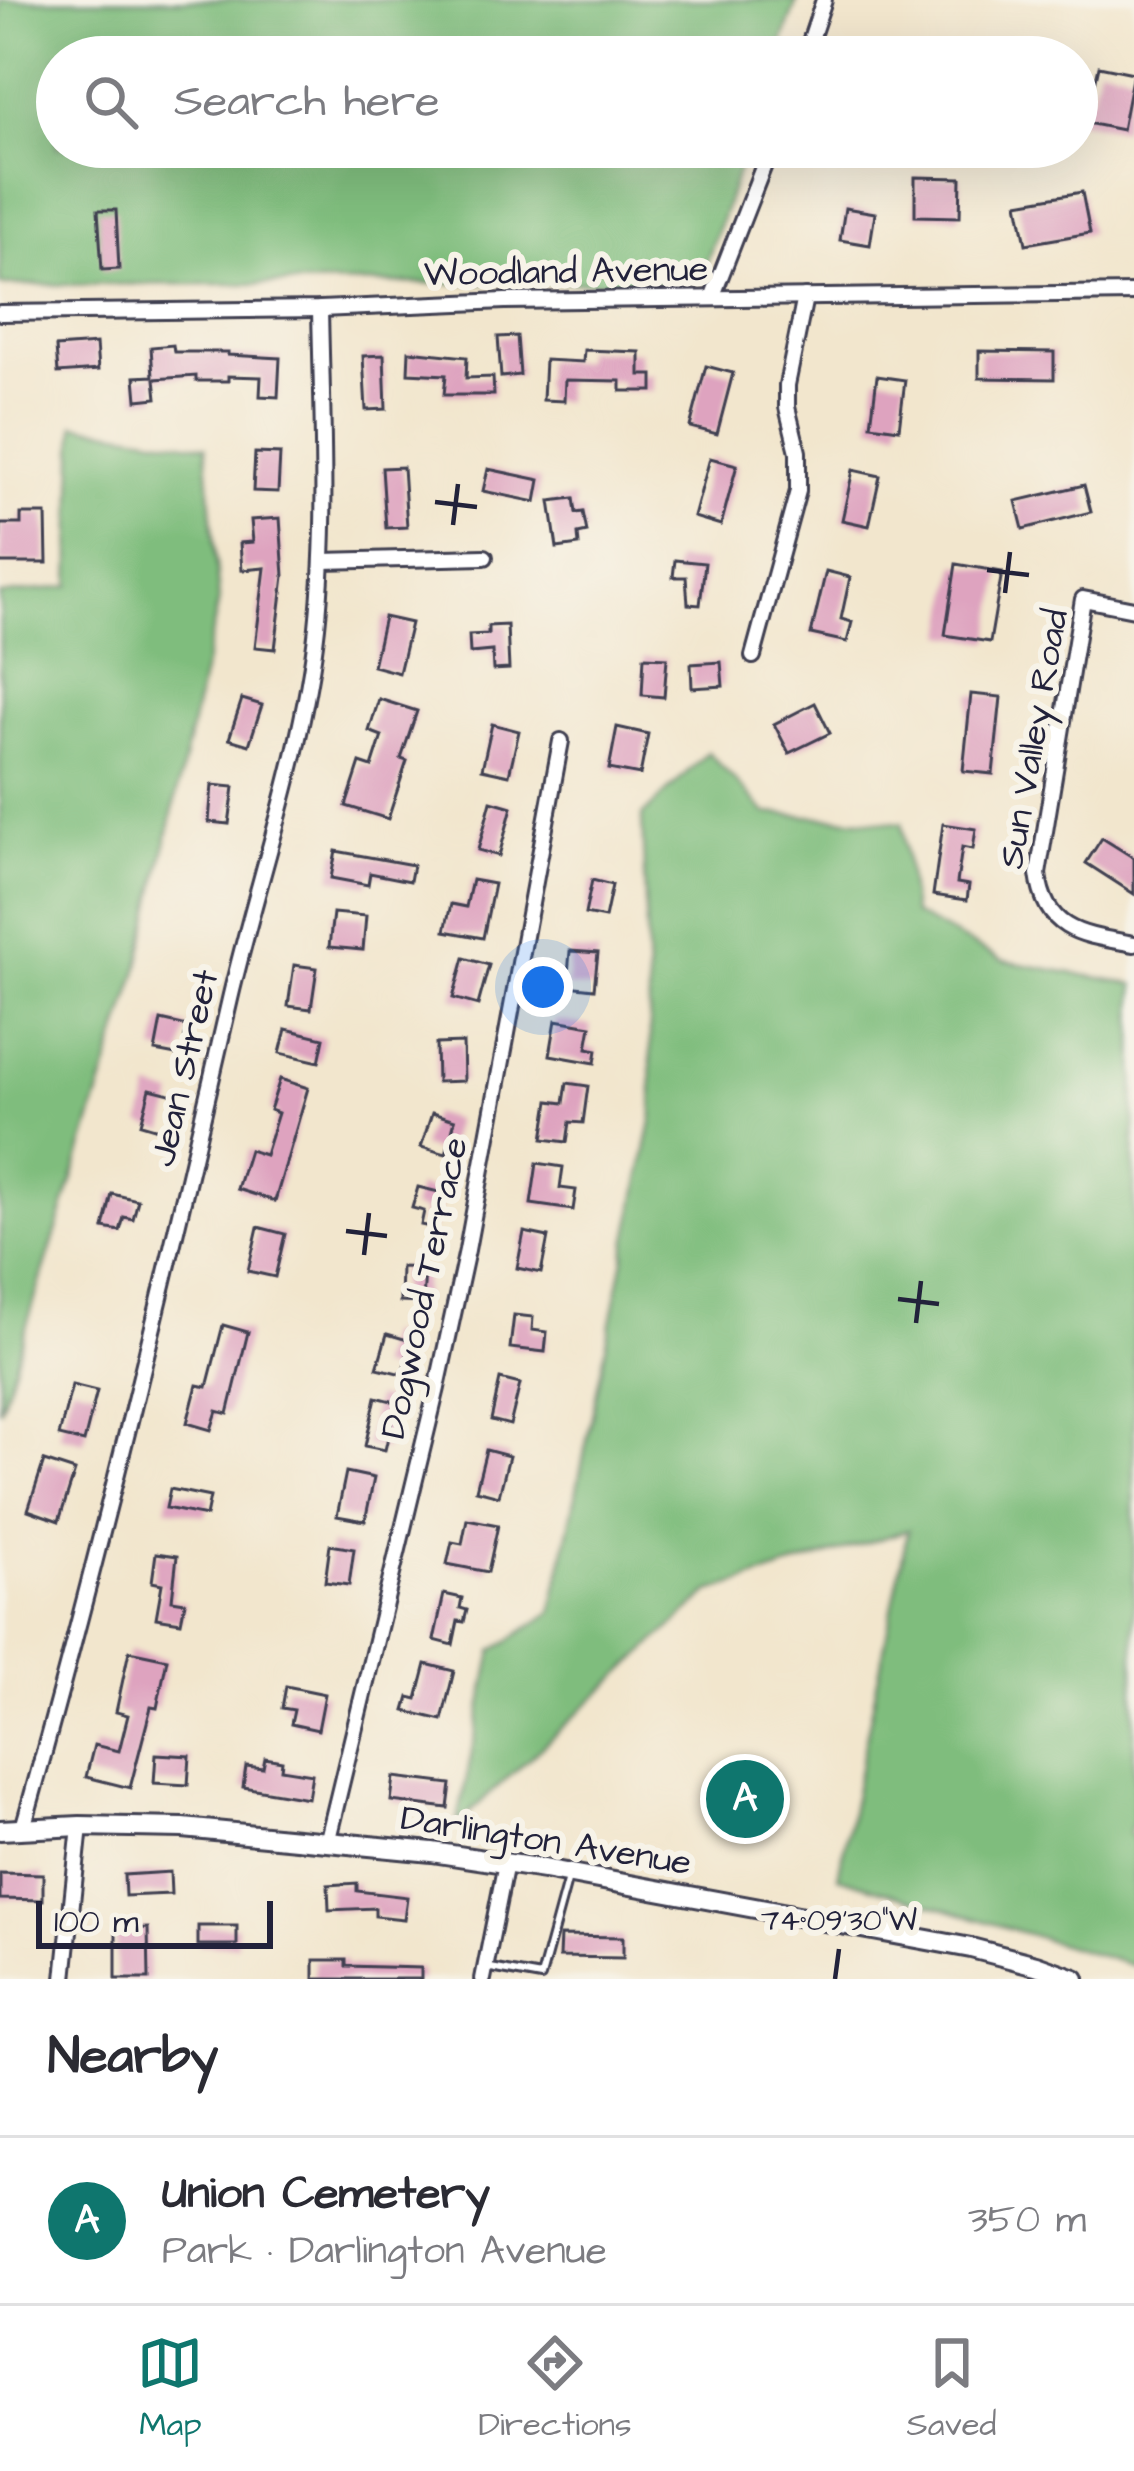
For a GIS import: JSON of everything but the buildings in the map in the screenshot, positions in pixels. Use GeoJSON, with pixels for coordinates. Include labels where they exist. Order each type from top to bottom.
{"type":"FeatureCollection","features":[{"type":"Feature","properties":{"kind":"main road","name":"Darlington Avenue"},"geometry":{"type":"LineString","coordinates":[[0,1830],[183,1828],[432,1852],[971,1948],[1075,1979]]}},
{"type":"Feature","properties":{"kind":"street"},"geometry":{"type":"LineString","coordinates":[[812,36],[824,0]]}},
{"type":"Feature","properties":{"kind":"street"},"geometry":{"type":"LineString","coordinates":[[712,298],[763,168]]}},
{"type":"Feature","properties":{"kind":"street","name":"Woodland Avenue"},"geometry":{"type":"LineString","coordinates":[[0,313],[1134,292]]}},
{"type":"Feature","properties":{"kind":"street"},"geometry":{"type":"LineString","coordinates":[[753,656],[798,491],[798,452],[787,385],[806,297]]}},
{"type":"Feature","properties":{"kind":"street","name":"Jean Street"},"geometry":{"type":"LineString","coordinates":[[23,1828],[109,1515],[232,992],[298,737],[322,560],[320,309]]}},
{"type":"Feature","properties":{"kind":"street"},"geometry":{"type":"LineString","coordinates":[[322,560],[485,557]]}},
{"type":"Feature","properties":{"kind":"street","name":"Sun Valley Road"},"geometry":{"type":"LineString","coordinates":[[1134,609],[1083,599],[1038,874],[1046,907],[1069,929],[1134,944]]}},
{"type":"Feature","properties":{"kind":"street","name":"Dogwood Terrace"},"geometry":{"type":"LineString","coordinates":[[327,1843],[462,1273],[560,741]]}},
{"type":"Feature","properties":{"kind":"street"},"geometry":{"type":"LineString","coordinates":[[64,1979],[80,1826]]}},
{"type":"Feature","properties":{"kind":"street"},"geometry":{"type":"LineString","coordinates":[[484,1973],[506,1864]]}},
{"type":"Feature","properties":{"kind":"lane"},"geometry":{"type":"LineString","coordinates":[[484,1973],[541,1977],[569,1874]]}},
{"type":"Feature","properties":{"kind":"green space"},"geometry":{"type":"Polygon","coordinates":[[[0,0],[797,0],[784,36],[36,36],[36,168],[739,168],[700,282],[0,285],[0,0]]]}},
{"type":"Feature","properties":{"kind":"green space"},"geometry":{"type":"Polygon","coordinates":[[[75,425],[206,446],[219,600],[138,970],[0,1411],[0,595],[70,586],[75,425]]]}},
{"type":"Feature","properties":{"kind":"green space"},"geometry":{"type":"Polygon","coordinates":[[[708,752],[766,813],[902,823],[913,914],[1004,961],[1134,984],[1134,1819],[1129,1834],[1134,1839],[1134,1966],[838,1877],[908,1530],[710,1592],[457,1824],[493,1651],[552,1612],[653,1116],[642,816],[708,752]]]}},
{"type":"Feature","properties":{"kind":"place","name":"Union Cemetery"},"geometry":{"type":"Point","coordinates":[745,1799]}}]}
